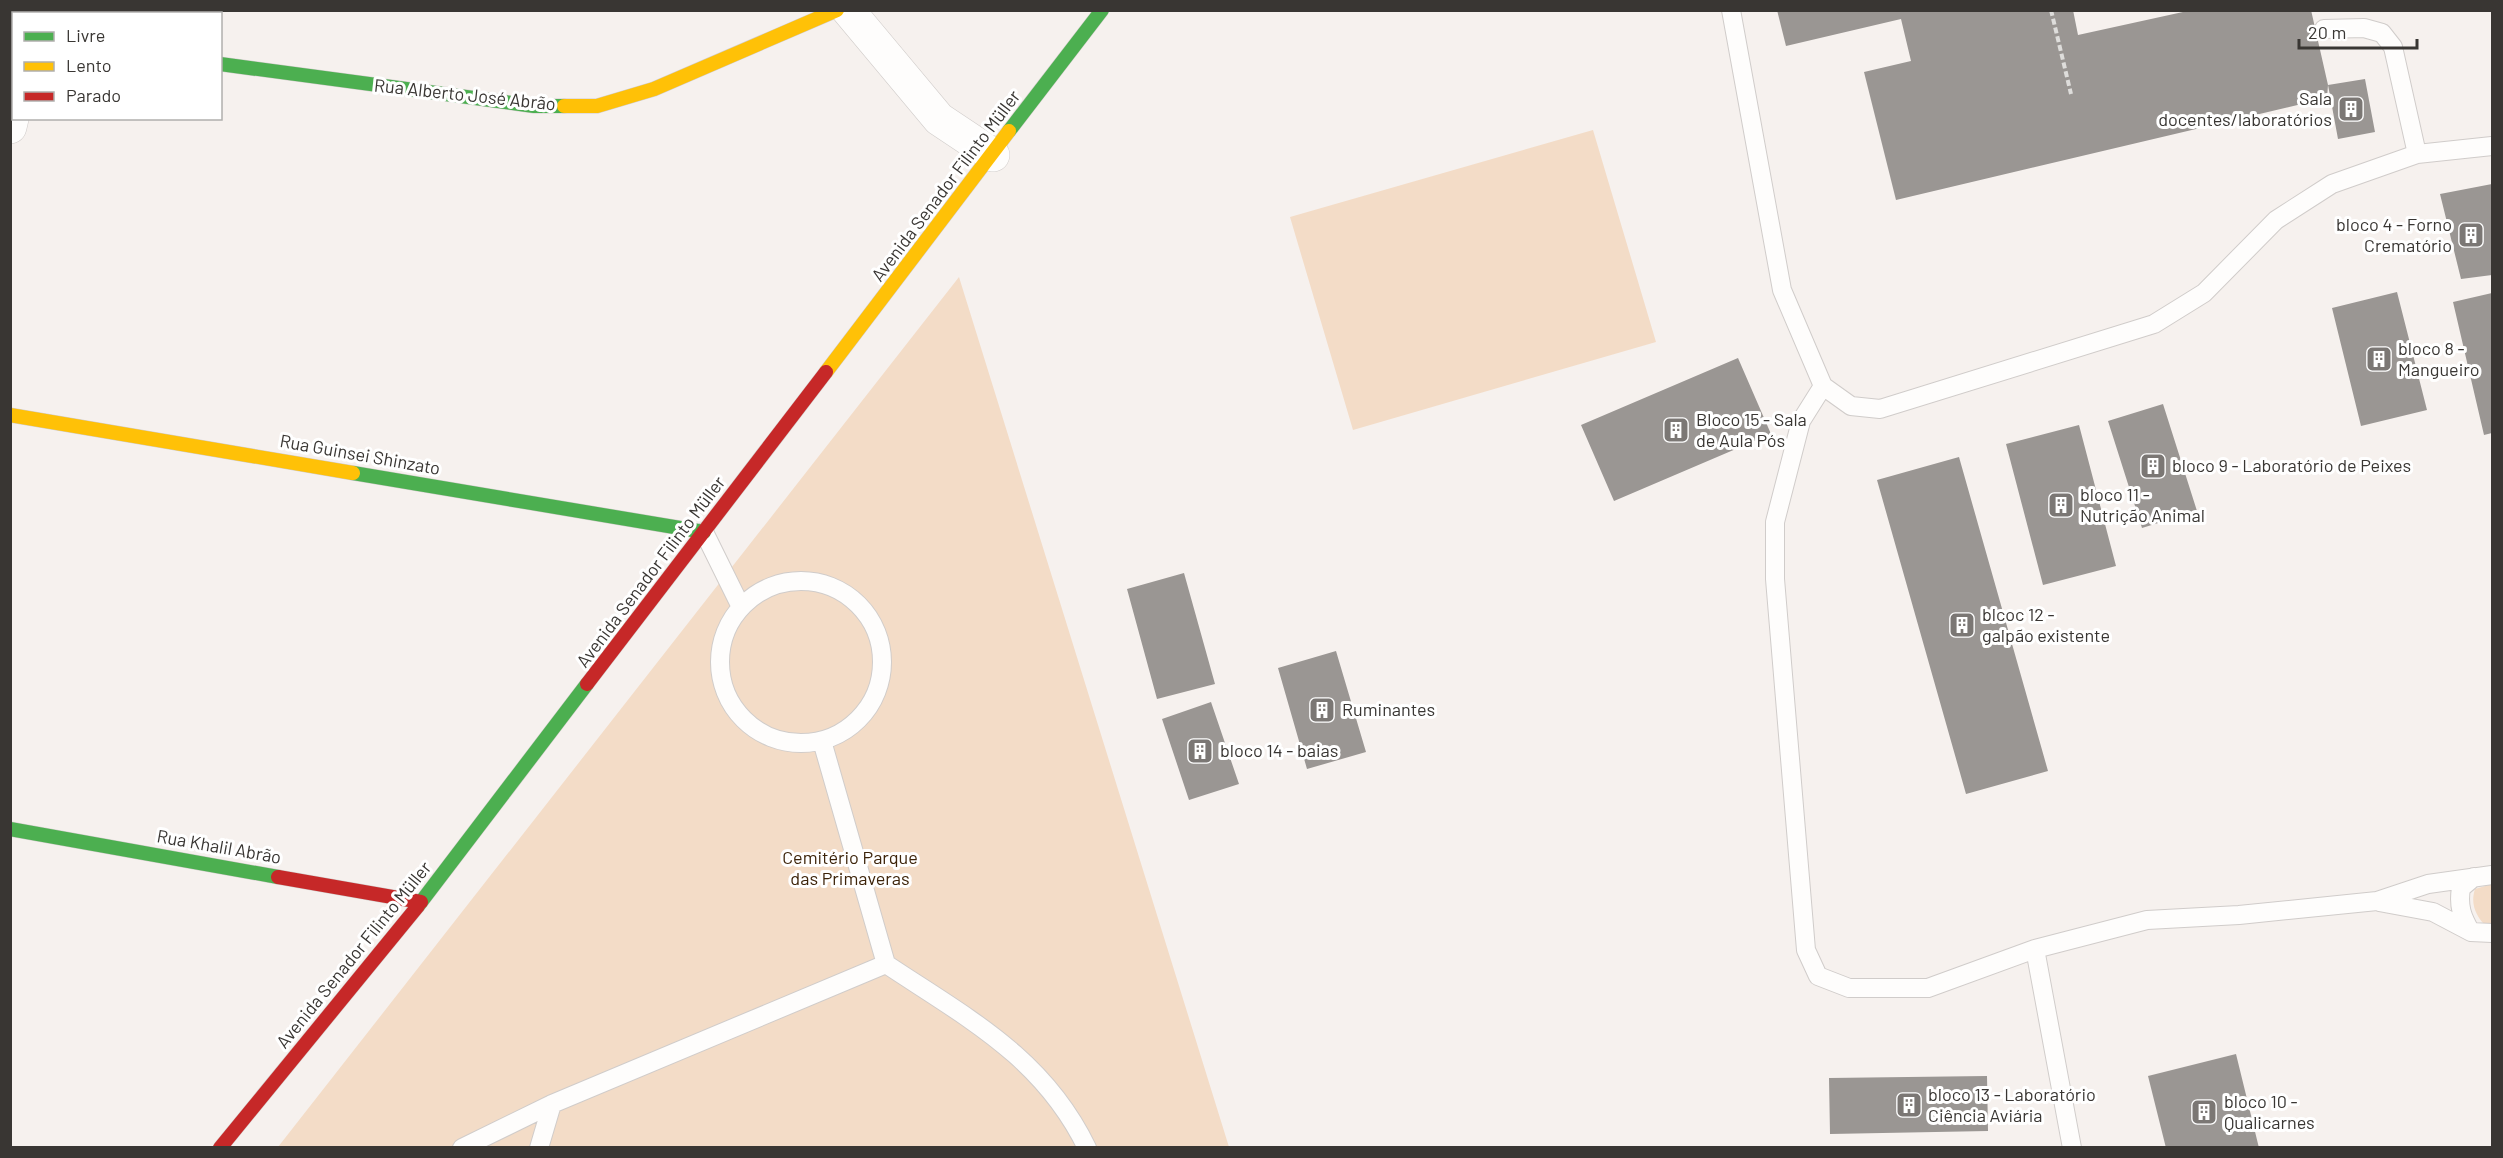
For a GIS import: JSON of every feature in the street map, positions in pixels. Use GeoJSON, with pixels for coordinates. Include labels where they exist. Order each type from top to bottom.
{"type":"FeatureCollection","features":[{"type":"Feature","properties":{"kind":"street","name":"Rua Alberto José Abrão"},"geometry":{"type":"LineString","coordinates":[[222,64],[534,106],[597,106],[654,89],[837,10]]}},
{"type":"Feature","properties":{"kind":"street"},"geometry":{"type":"LineString","coordinates":[[848,10],[939,119],[993,155]]}},
{"type":"Feature","properties":{"kind":"street","name":"Avenida Senador Filinto Müller"},"geometry":{"type":"LineString","coordinates":[[220,1148],[421,902],[1102,10]]}},
{"type":"Feature","properties":{"kind":"street","name":"Rua Guinsei Shinzato"},"geometry":{"type":"LineString","coordinates":[[10,414],[704,532]]}},
{"type":"Feature","properties":{"kind":"street","name":"Rua Khalil Abrão"},"geometry":{"type":"LineString","coordinates":[[10,828],[421,902]]}},
{"type":"Feature","properties":{"kind":"lane"},"geometry":{"type":"LineString","coordinates":[[1731,10],[1782,290],[1823,386],[1851,406],[1880,409],[2154,324],[2204,293],[2276,220],[2332,184],[2417,154],[2493,146]]}},
{"type":"Feature","properties":{"kind":"lane"},"geometry":{"type":"LineString","coordinates":[[2324,29],[2364,28],[2382,33],[2393,47],[2417,154]]}},
{"type":"Feature","properties":{"kind":"lane"},"geometry":{"type":"LineString","coordinates":[[1823,386],[1801,421],[1775,522],[1775,579],[1806,950],[1818,976],[1849,988],[1928,988],[2035,949],[2147,920],[2239,915],[2377,901],[2428,884],[2483,876]]}},
{"type":"Feature","properties":{"kind":"lane"},"geometry":{"type":"LineString","coordinates":[[704,532],[741,607]]}},
{"type":"Feature","properties":{"kind":"lane"},"geometry":{"type":"LineString","coordinates":[[804,581],[827,585],[848,596],[865,611],[877,631],[883,653],[882,677],[875,699],[861,718],[843,733],[822,741],[799,744],[776,739],[755,729],[737,714],[725,693],[720,671],[721,648],[728,626],[741,607],[760,592],[781,583],[804,581]]}},
{"type":"Feature","properties":{"kind":"lane"},"geometry":{"type":"LineString","coordinates":[[822,741],[886,964],[1006,1045],[1040,1077],[1074,1121],[1087,1148]]}},
{"type":"Feature","properties":{"kind":"lane"},"geometry":{"type":"LineString","coordinates":[[2471,932],[2462,918],[2459,901],[2460,888],[2483,876]]}},
{"type":"Feature","properties":{"kind":"lane"},"geometry":{"type":"LineString","coordinates":[[2377,901],[2433,912],[2471,932],[2493,933]]}},
{"type":"Feature","properties":{"kind":"lane"},"geometry":{"type":"LineString","coordinates":[[2035,949],[2072,1148]]}},
{"type":"Feature","properties":{"kind":"lane"},"geometry":{"type":"LineString","coordinates":[[462,1148],[552,1104],[886,964]]}},
{"type":"Feature","properties":{"kind":"lane"},"geometry":{"type":"LineString","coordinates":[[539,1148],[552,1104]]}},
{"type":"Feature","properties":{"kind":"path"},"geometry":{"type":"LineString","coordinates":[[2051,10],[2071,94]]}},
{"type":"Feature","properties":{"kind":"green space"},"geometry":{"type":"Polygon","coordinates":[[[1593,130],[1656,342],[1353,430],[1290,217],[1593,130]]]}},
{"type":"Feature","properties":{"kind":"green space","name":"Cemitério Parque das Primaveras"},"geometry":{"type":"Polygon","coordinates":[[[959,277],[1229,1147],[278,1147],[959,277]]]}},
{"type":"Feature","properties":{"kind":"green space"},"geometry":{"type":"Polygon","coordinates":[[[2492,884],[2492,927],[2487,927],[2475,910],[2473,900],[2475,889],[2492,884]]]}},
{"type":"Feature","properties":{"kind":"building"},"geometry":{"type":"Polygon","coordinates":[[[1777,10],[2073,10],[2078,35],[2192,10],[2311,10],[2328,85],[2327,98],[1896,200],[1864,72],[1911,61],[1901,19],[1786,46],[1777,10]]]}},
{"type":"Feature","properties":{"kind":"building","name":"Sala docentes/laboratórios"},"geometry":{"type":"Polygon","coordinates":[[[2365,79],[2375,132],[2338,139],[2328,85],[2365,79]]]}},
{"type":"Feature","properties":{"kind":"building","name":"bloco 4 - Forno Crematório"},"geometry":{"type":"Polygon","coordinates":[[[2492,184],[2492,275],[2461,279],[2440,194],[2492,184]]]}},
{"type":"Feature","properties":{"kind":"building","name":"bloco 8 - Mangueiro"},"geometry":{"type":"Polygon","coordinates":[[[2397,292],[2427,410],[2361,426],[2332,308],[2397,292]]]}},
{"type":"Feature","properties":{"kind":"building"},"geometry":{"type":"Polygon","coordinates":[[[2492,293],[2492,433],[2484,435],[2453,302],[2492,293]]]}},
{"type":"Feature","properties":{"kind":"building","name":"Bloco 15 - Sala de Aula Pós"},"geometry":{"type":"Polygon","coordinates":[[[1738,358],[1771,434],[1614,501],[1581,425],[1738,358]]]}},
{"type":"Feature","properties":{"kind":"building","name":"bloco 9 - Laboratório de Peixes"},"geometry":{"type":"Polygon","coordinates":[[[2163,404],[2197,511],[2142,528],[2108,421],[2163,404]]]}},
{"type":"Feature","properties":{"kind":"building","name":"bloco 11 - Nutrição Animal"},"geometry":{"type":"Polygon","coordinates":[[[2079,425],[2116,566],[2043,585],[2006,444],[2079,425]]]}},
{"type":"Feature","properties":{"kind":"building","name":"blcoc 12 - galpão existente"},"geometry":{"type":"Polygon","coordinates":[[[1959,457],[2048,771],[1966,794],[1877,480],[1959,457]]]}},
{"type":"Feature","properties":{"kind":"building"},"geometry":{"type":"Polygon","coordinates":[[[1184,573],[1215,684],[1157,699],[1127,589],[1184,573]]]}},
{"type":"Feature","properties":{"kind":"building","name":"Ruminantes"},"geometry":{"type":"Polygon","coordinates":[[[1336,651],[1366,752],[1307,769],[1278,668],[1336,651]]]}},
{"type":"Feature","properties":{"kind":"building","name":"bloco 14 - baias"},"geometry":{"type":"Polygon","coordinates":[[[1211,702],[1239,784],[1189,800],[1162,719],[1211,702]]]}},
{"type":"Feature","properties":{"kind":"building","name":"bloco 10 - Qualicarnes"},"geometry":{"type":"Polygon","coordinates":[[[2236,1054],[2259,1148],[2166,1148],[2148,1076],[2236,1054]]]}},
{"type":"Feature","properties":{"kind":"building","name":"bloco 13 - Laboratório Ciência Aviária"},"geometry":{"type":"Polygon","coordinates":[[[1987,1076],[1988,1131],[1830,1134],[1829,1078],[1987,1076]]]}},
{"type":"Feature","properties":{"kind":"traffic: fast"},"geometry":{"type":"LineString","coordinates":[[1009,131],[1102,10]]}},
{"type":"Feature","properties":{"kind":"traffic: fast"},"geometry":{"type":"LineString","coordinates":[[222,64],[534,106],[564,106]]}},
{"type":"Feature","properties":{"kind":"traffic: fast"},"geometry":{"type":"LineString","coordinates":[[353,473],[704,532]]}},
{"type":"Feature","properties":{"kind":"traffic: fast"},"geometry":{"type":"LineString","coordinates":[[418,906],[587,684]]}},
{"type":"Feature","properties":{"kind":"traffic: fast"},"geometry":{"type":"LineString","coordinates":[[10,829],[278,877]]}},
{"type":"Feature","properties":{"kind":"traffic: slow"},"geometry":{"type":"LineString","coordinates":[[564,106],[597,106],[654,89],[837,10]]}},
{"type":"Feature","properties":{"kind":"traffic: slow"},"geometry":{"type":"LineString","coordinates":[[826,372],[1009,131]]}},
{"type":"Feature","properties":{"kind":"traffic: slow"},"geometry":{"type":"LineString","coordinates":[[10,415],[353,473]]}},
{"type":"Feature","properties":{"kind":"traffic: jam"},"geometry":{"type":"LineString","coordinates":[[587,684],[826,372]]}},
{"type":"Feature","properties":{"kind":"traffic: jam"},"geometry":{"type":"LineString","coordinates":[[278,877],[421,902]]}},
{"type":"Feature","properties":{"kind":"traffic: jam"},"geometry":{"type":"LineString","coordinates":[[220,1148],[418,906]]}},
{"type":"Feature","properties":{"kind":"place","name":"Sala docentes/laboratórios"},"geometry":{"type":"Point","coordinates":[2351,109]}},
{"type":"Feature","properties":{"kind":"place","name":"bloco 4 - Forno Crematório"},"geometry":{"type":"Point","coordinates":[2471,235]}},
{"type":"Feature","properties":{"kind":"place","name":"bloco 8 - Mangueiro"},"geometry":{"type":"Point","coordinates":[2379,359]}},
{"type":"Feature","properties":{"kind":"place","name":"Bloco 15 - Sala de Aula Pós"},"geometry":{"type":"Point","coordinates":[1676,430]}},
{"type":"Feature","properties":{"kind":"place","name":"bloco 9 - Laboratório de Peixes"},"geometry":{"type":"Point","coordinates":[2153,466]}},
{"type":"Feature","properties":{"kind":"place","name":"bloco 11 - Nutrição Animal"},"geometry":{"type":"Point","coordinates":[2061,505]}},
{"type":"Feature","properties":{"kind":"place","name":"blcoc 12 - galpão existente"},"geometry":{"type":"Point","coordinates":[1962,625]}},
{"type":"Feature","properties":{"kind":"place","name":"Ruminantes"},"geometry":{"type":"Point","coordinates":[1322,710]}},
{"type":"Feature","properties":{"kind":"place","name":"bloco 14 - baias"},"geometry":{"type":"Point","coordinates":[1200,751]}},
{"type":"Feature","properties":{"kind":"place","name":"bloco 13 - Laboratório Ciência Aviária"},"geometry":{"type":"Point","coordinates":[1909,1105]}},
{"type":"Feature","properties":{"kind":"place","name":"bloco 10 - Qualicarnes"},"geometry":{"type":"Point","coordinates":[2204,1112]}}]}
